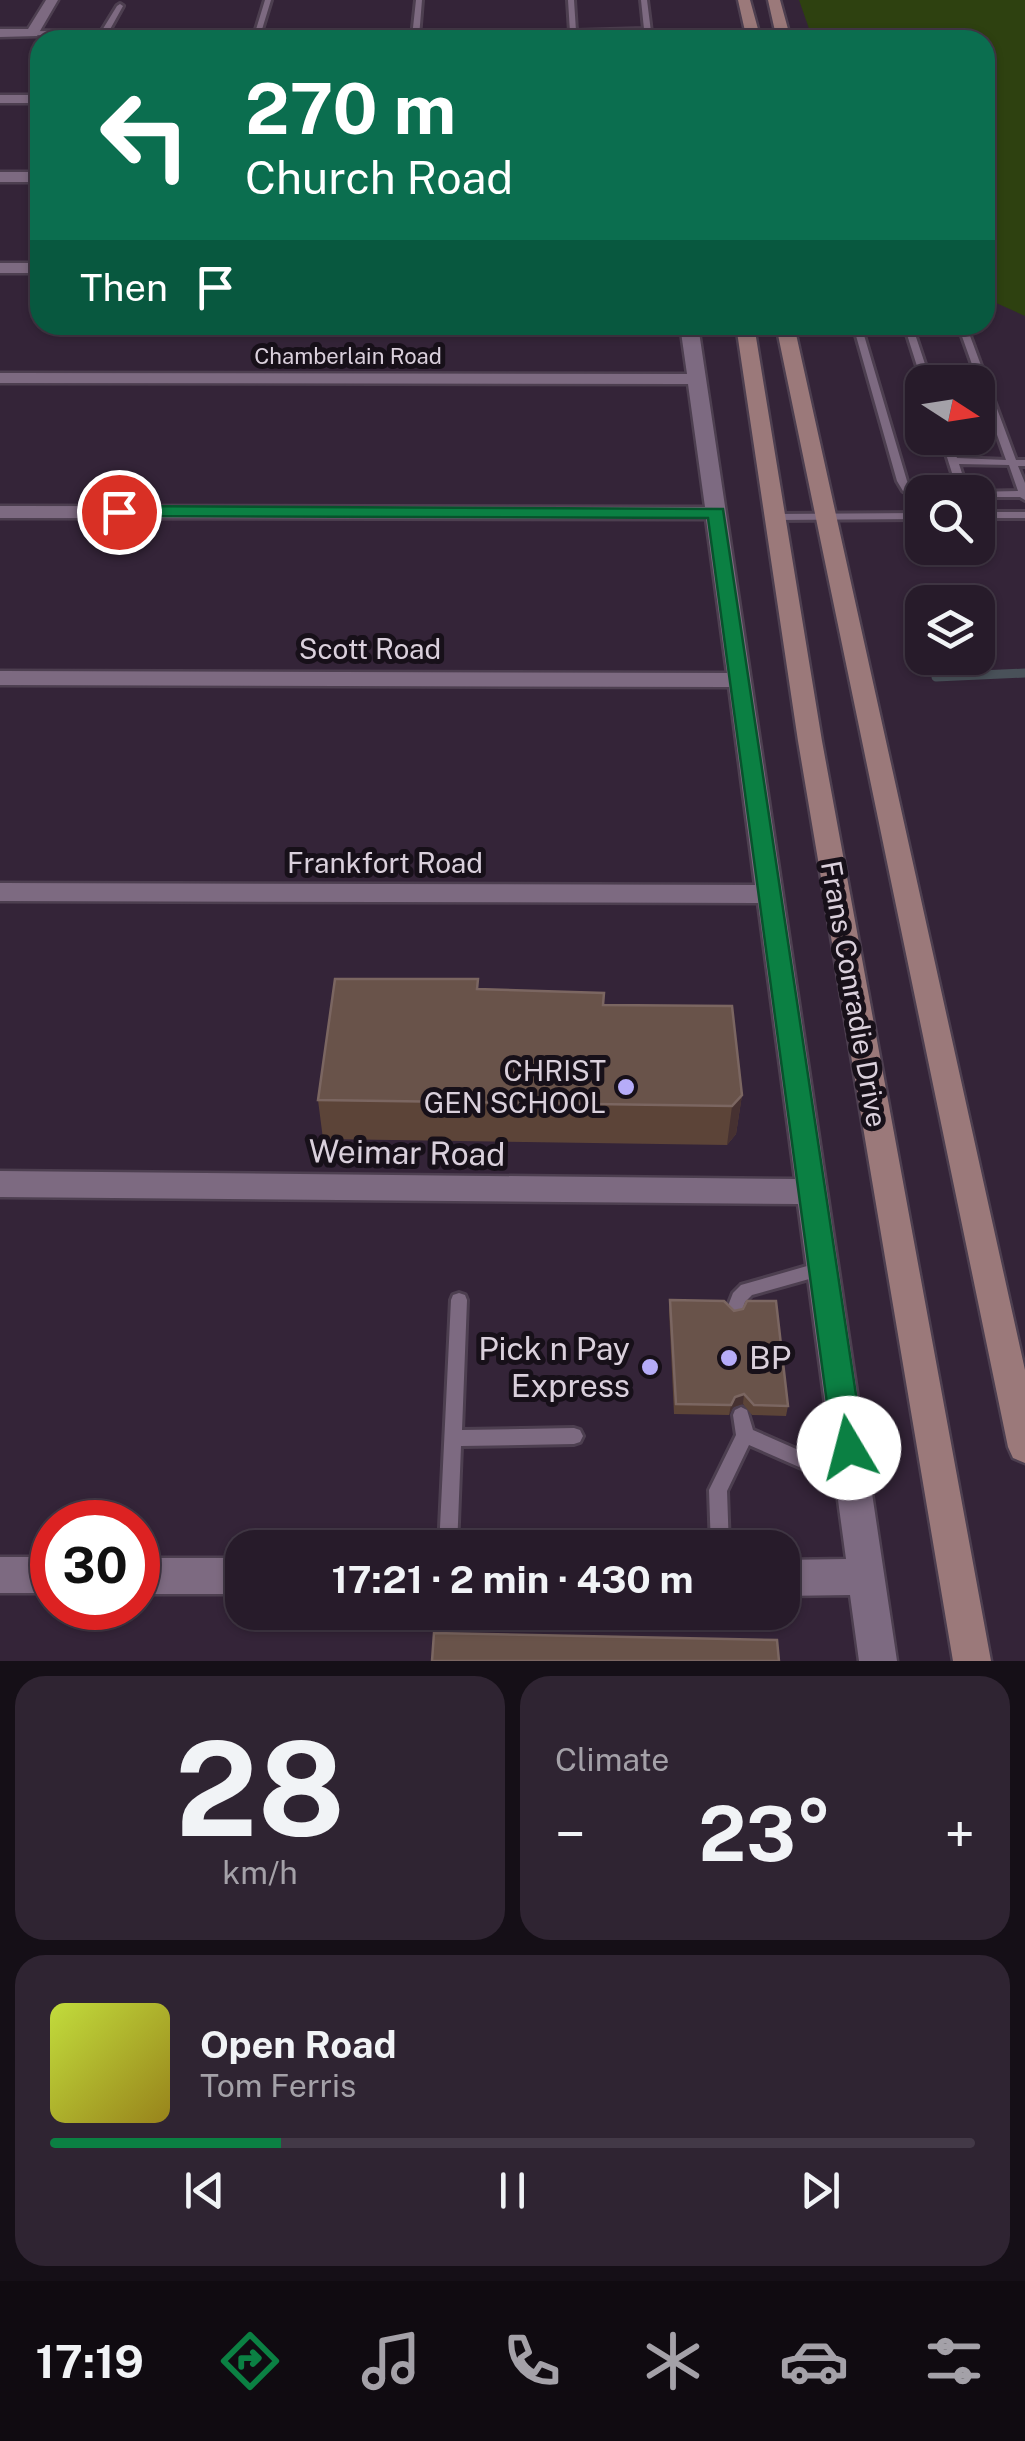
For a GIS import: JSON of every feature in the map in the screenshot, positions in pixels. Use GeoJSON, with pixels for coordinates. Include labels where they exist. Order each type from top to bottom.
{"type":"FeatureCollection","features":[{"type":"Feature","properties":{"kind":"main road"},"geometry":{"type":"LineString","coordinates":[[744,0],[752,30]]}},
{"type":"Feature","properties":{"kind":"main road"},"geometry":{"type":"LineString","coordinates":[[774,0],[782,30]]}},
{"type":"Feature","properties":{"kind":"main road","name":"Frans Conradie Drive"},"geometry":{"type":"LineString","coordinates":[[747,335],[813,760],[972,1661]]}},
{"type":"Feature","properties":{"kind":"main road"},"geometry":{"type":"LineString","coordinates":[[787,335],[1025,1447]]}},
{"type":"Feature","properties":{"kind":"street"},"geometry":{"type":"LineString","coordinates":[[34,30],[52,0]]}},
{"type":"Feature","properties":{"kind":"street"},"geometry":{"type":"LineString","coordinates":[[0,32],[30,33]]}},
{"type":"Feature","properties":{"kind":"street"},"geometry":{"type":"LineString","coordinates":[[0,99],[30,97]]}},
{"type":"Feature","properties":{"kind":"street"},"geometry":{"type":"LineString","coordinates":[[0,177],[30,177]]}},
{"type":"Feature","properties":{"kind":"street"},"geometry":{"type":"LineString","coordinates":[[0,268],[30,268]]}},
{"type":"Feature","properties":{"kind":"street"},"geometry":{"type":"LineString","coordinates":[[690,335],[878,1661]]}},
{"type":"Feature","properties":{"kind":"street","name":"Chamberlain Road"},"geometry":{"type":"LineString","coordinates":[[0,378],[696,379]]}},
{"type":"Feature","properties":{"kind":"street"},"geometry":{"type":"LineString","coordinates":[[0,512],[716,513]]}},
{"type":"Feature","properties":{"kind":"street","name":"Scott Road"},"geometry":{"type":"LineString","coordinates":[[0,678],[740,680]]}},
{"type":"Feature","properties":{"kind":"street","name":"Frankfort Road"},"geometry":{"type":"LineString","coordinates":[[0,892],[770,894]]}},
{"type":"Feature","properties":{"kind":"street","name":"Weimar Road"},"geometry":{"type":"LineString","coordinates":[[0,1184],[812,1192]]}},
{"type":"Feature","properties":{"kind":"street"},"geometry":{"type":"LineString","coordinates":[[0,1575],[30,1575]]}},
{"type":"Feature","properties":{"kind":"street"},"geometry":{"type":"LineString","coordinates":[[160,1576],[225,1576]]}},
{"type":"Feature","properties":{"kind":"street"},"geometry":{"type":"LineString","coordinates":[[800,1578],[866,1577]]}},
{"type":"Feature","properties":{"kind":"lane"},"geometry":{"type":"LineString","coordinates":[[259,30],[268,0]]}},
{"type":"Feature","properties":{"kind":"lane"},"geometry":{"type":"LineString","coordinates":[[416,30],[419,0]]}},
{"type":"Feature","properties":{"kind":"lane"},"geometry":{"type":"LineString","coordinates":[[571,0],[573,30]]}},
{"type":"Feature","properties":{"kind":"lane"},"geometry":{"type":"LineString","coordinates":[[644,0],[648,30]]}},
{"type":"Feature","properties":{"kind":"lane"},"geometry":{"type":"LineString","coordinates":[[106,30],[120,6]]}},
{"type":"Feature","properties":{"kind":"lane"},"geometry":{"type":"LineString","coordinates":[[860,335],[905,487]]}},
{"type":"Feature","properties":{"kind":"lane"},"geometry":{"type":"LineString","coordinates":[[911,335],[921,365]]}},
{"type":"Feature","properties":{"kind":"lane"},"geometry":{"type":"LineString","coordinates":[[966,335],[1020,463],[1025,495],[995,494]]}},
{"type":"Feature","properties":{"kind":"lane"},"geometry":{"type":"LineString","coordinates":[[951,455],[958,475]]}},
{"type":"Feature","properties":{"kind":"lane"},"geometry":{"type":"LineString","coordinates":[[953,461],[1020,463]]}},
{"type":"Feature","properties":{"kind":"lane"},"geometry":{"type":"LineString","coordinates":[[995,515],[1025,515]]}},
{"type":"Feature","properties":{"kind":"lane"},"geometry":{"type":"LineString","coordinates":[[776,516],[905,516]]}},
{"type":"Feature","properties":{"kind":"lane"},"geometry":{"type":"LineString","coordinates":[[734,1311],[747,1290],[823,1268]]}},
{"type":"Feature","properties":{"kind":"lane"},"geometry":{"type":"LineString","coordinates":[[449,1530],[459,1300]]}},
{"type":"Feature","properties":{"kind":"lane"},"geometry":{"type":"LineString","coordinates":[[719,1530],[718,1490],[745,1435],[741,1415]]}},
{"type":"Feature","properties":{"kind":"lane"},"geometry":{"type":"LineString","coordinates":[[745,1435],[854,1484]]}},
{"type":"Feature","properties":{"kind":"lane"},"geometry":{"type":"LineString","coordinates":[[452,1438],[574,1436]]}},
{"type":"Feature","properties":{"kind":"green space"},"geometry":{"type":"Polygon","coordinates":[[[799,0],[1025,0],[1025,316],[995,302],[995,30],[810,30],[799,0]]]}},
{"type":"Feature","properties":{"kind":"building"},"geometry":{"type":"Polygon","coordinates":[[[335,979],[478,979],[477,989],[604,993],[603,1005],[732,1006],[742,1095],[732,1106],[318,1100],[335,979]]]}},
{"type":"Feature","properties":{"kind":"building"},"geometry":{"type":"Polygon","coordinates":[[[670,1300],[724,1301],[734,1311],[743,1309],[747,1301],[776,1301],[788,1406],[754,1405],[744,1394],[735,1397],[731,1405],[676,1404],[670,1300]]]}},
{"type":"Feature","properties":{"kind":"building"},"geometry":{"type":"Polygon","coordinates":[[[434,1633],[777,1640],[779,1661],[432,1661],[434,1633]]]}},
{"type":"Feature","properties":{"kind":"waterway"},"geometry":{"type":"LineString","coordinates":[[936,677],[1025,673]]}},
{"type":"Feature","properties":{"kind":"place","name":"CHRIST GEN SCHOOL"},"geometry":{"type":"Point","coordinates":[626,1087]}},
{"type":"Feature","properties":{"kind":"place","name":"BP"},"geometry":{"type":"Point","coordinates":[729,1358]}},
{"type":"Feature","properties":{"kind":"place","name":"Pick n Pay Express"},"geometry":{"type":"Point","coordinates":[650,1367]}},
{"type":"Feature","properties":{"kind":"route"},"geometry":{"type":"LineString","coordinates":[[119,512],[716,513],[849,1448]]}}]}
